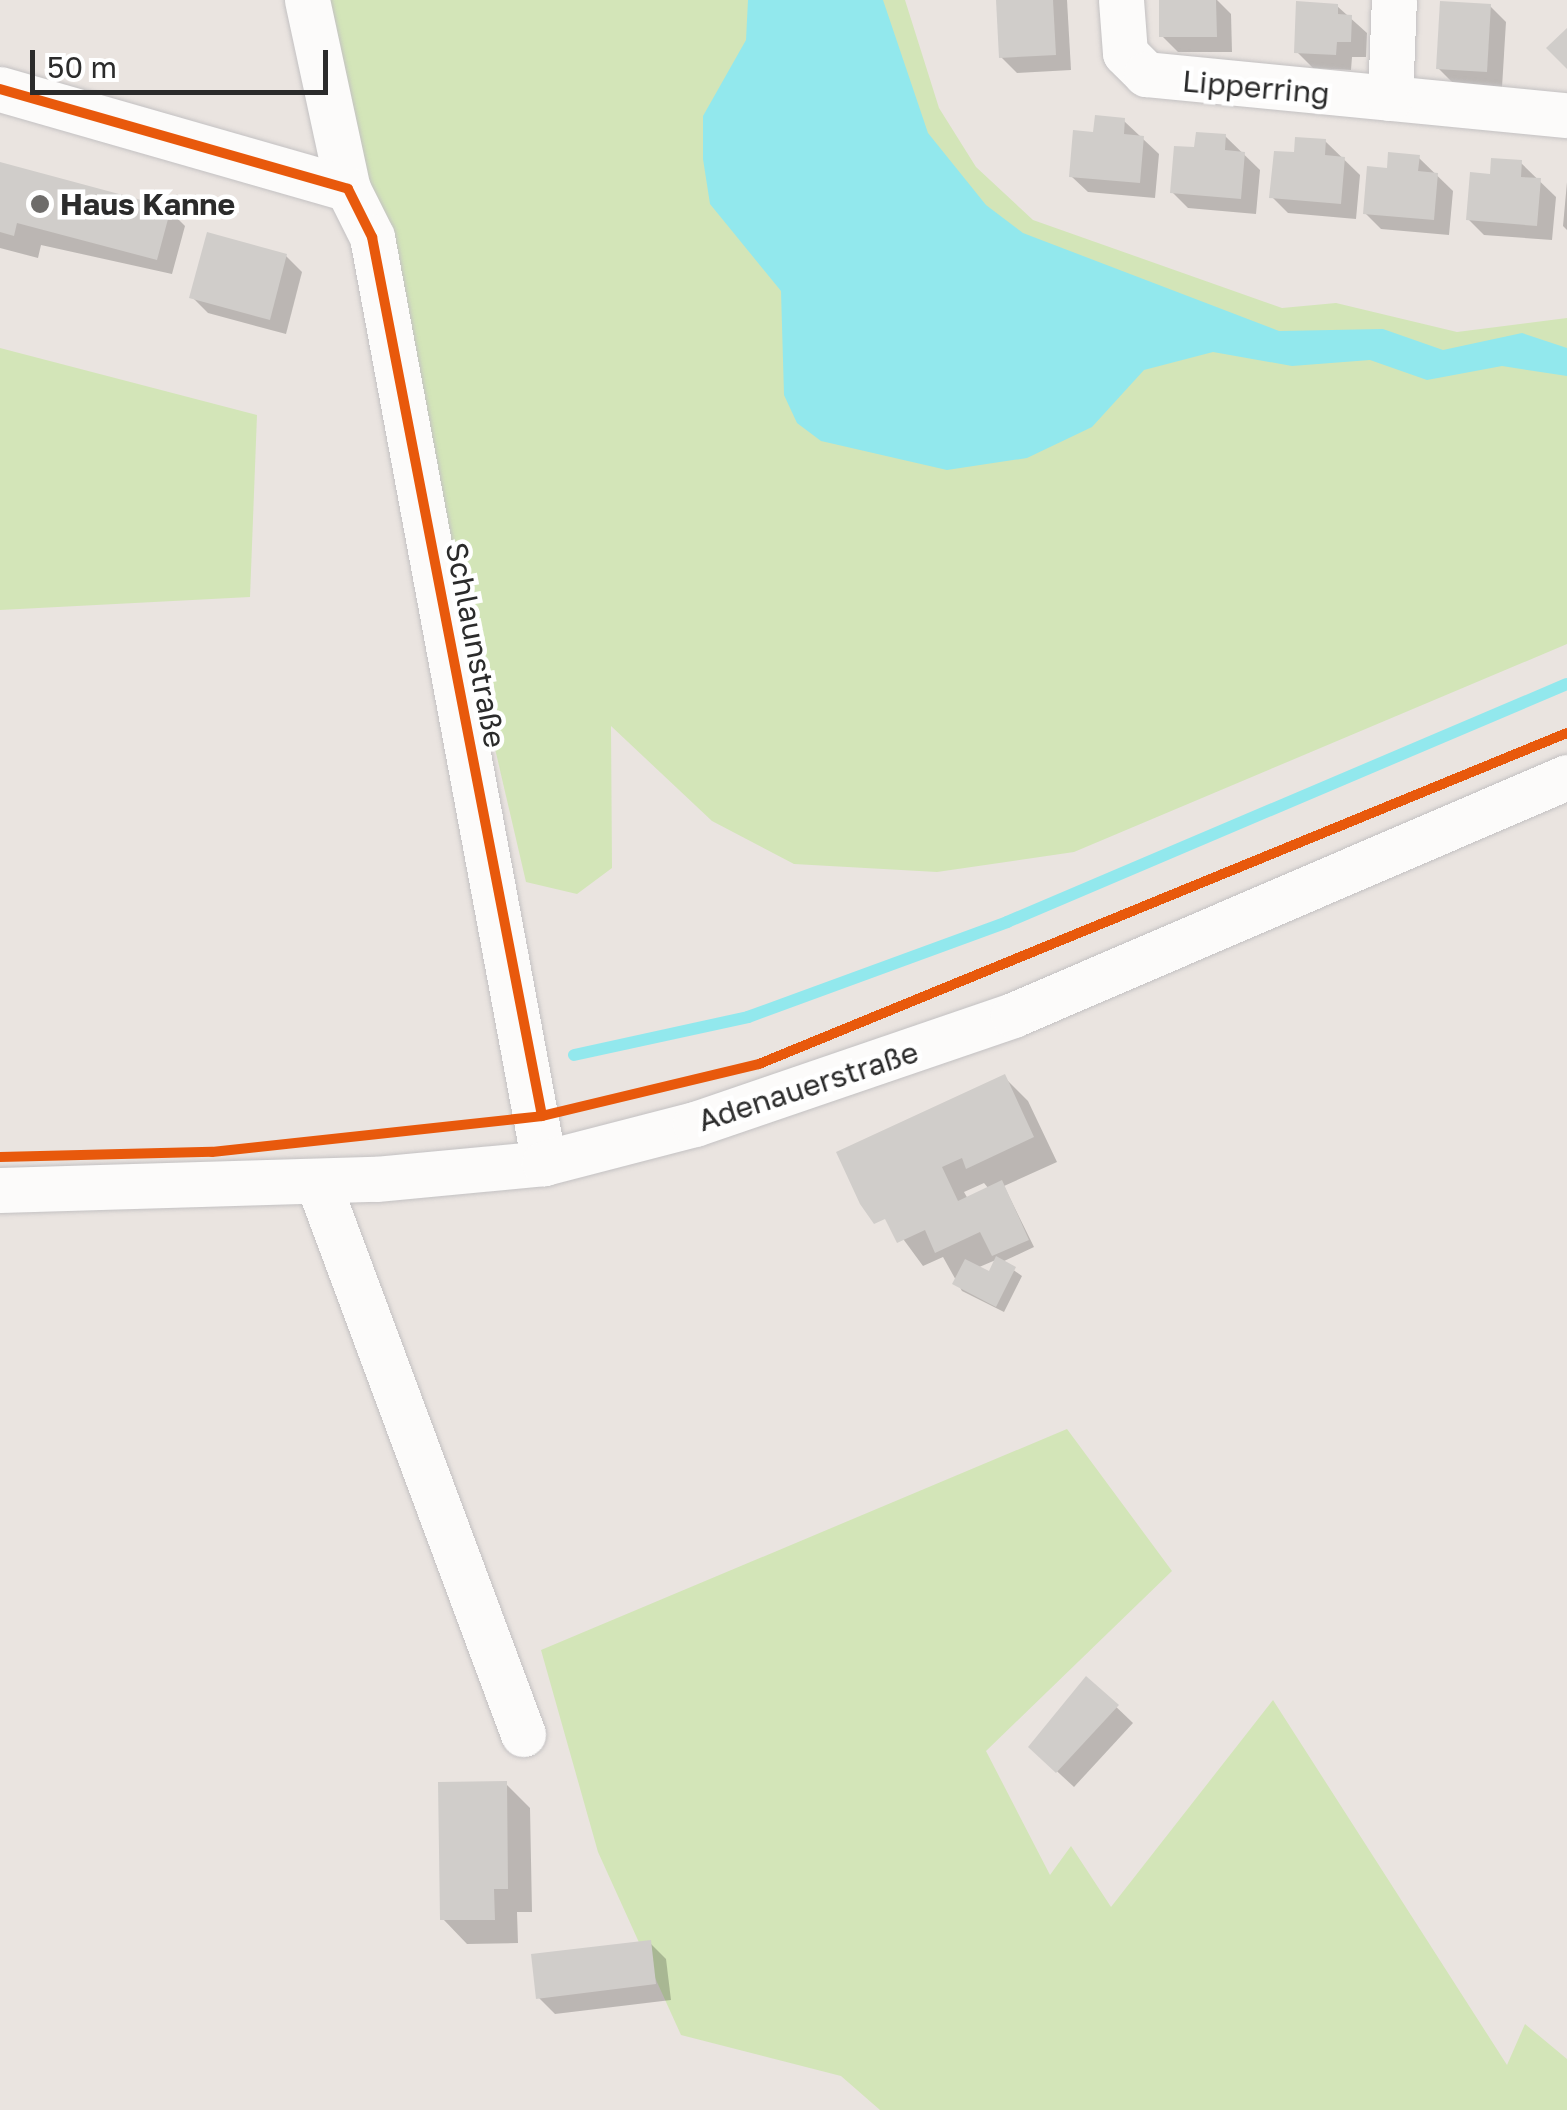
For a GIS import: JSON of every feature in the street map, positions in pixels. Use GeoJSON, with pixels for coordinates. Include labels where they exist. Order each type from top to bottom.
{"type":"FeatureCollection","features":[{"type":"Feature","properties":{"kind":"street","name":"Schlaunstraße"},"geometry":{"type":"LineString","coordinates":[[307,0],[348,189],[372,238],[544,1163]]}},
{"type":"Feature","properties":{"kind":"street","name":"Lipperring"},"geometry":{"type":"LineString","coordinates":[[1121,0],[1125,52],[1146,74],[1567,115]]}},
{"type":"Feature","properties":{"kind":"street"},"geometry":{"type":"LineString","coordinates":[[1390,98],[1394,0]]}},
{"type":"Feature","properties":{"kind":"street"},"geometry":{"type":"LineString","coordinates":[[0,90],[348,189]]}},
{"type":"Feature","properties":{"kind":"street","name":"Adenauerstraße"},"geometry":{"type":"LineString","coordinates":[[0,1190],[318,1183],[544,1163],[712,1119],[1013,1015],[1567,777]]}},
{"type":"Feature","properties":{"kind":"street"},"geometry":{"type":"LineString","coordinates":[[318,1183],[523,1734]]}},
{"type":"Feature","properties":{"kind":"green space"},"geometry":{"type":"Polygon","coordinates":[[[321,0],[905,0],[939,108],[976,167],[1033,220],[1282,308],[1336,303],[1457,332],[1567,318],[1567,644],[1074,852],[937,872],[794,864],[712,821],[611,726],[612,868],[577,894],[526,882],[321,0]]]}},
{"type":"Feature","properties":{"kind":"green space"},"geometry":{"type":"Polygon","coordinates":[[[0,348],[257,415],[250,597],[0,610],[0,348]]]}},
{"type":"Feature","properties":{"kind":"green space"},"geometry":{"type":"Polygon","coordinates":[[[1067,1429],[1172,1571],[986,1751],[1050,1875],[1071,1846],[1111,1907],[1273,1700],[1507,2065],[1525,2024],[1567,2059],[1567,2110],[880,2110],[841,2076],[681,2035],[598,1852],[541,1650],[1067,1429]]]}},
{"type":"Feature","properties":{"kind":"water"},"geometry":{"type":"Polygon","coordinates":[[[748,0],[883,0],[928,133],[986,205],[1023,233],[1279,331],[1383,329],[1443,350],[1522,333],[1567,348],[1567,376],[1502,366],[1427,380],[1370,360],[1292,366],[1213,352],[1144,370],[1092,427],[1027,458],[947,470],[821,441],[797,423],[784,395],[781,291],[710,204],[703,159],[703,116],[746,40],[748,0]]]}},
{"type":"Feature","properties":{"kind":"building"},"geometry":{"type":"Polygon","coordinates":[[[996,0],[1053,0],[1056,55],[999,58],[996,0]]]}},
{"type":"Feature","properties":{"kind":"building"},"geometry":{"type":"Polygon","coordinates":[[[1159,0],[1216,0],[1217,37],[1159,37],[1159,0]]]}},
{"type":"Feature","properties":{"kind":"building"},"geometry":{"type":"Polygon","coordinates":[[[1296,1],[1338,4],[1338,14],[1352,15],[1351,42],[1337,42],[1336,55],[1294,53],[1296,1]]]}},
{"type":"Feature","properties":{"kind":"building"},"geometry":{"type":"Polygon","coordinates":[[[1440,1],[1491,4],[1487,72],[1436,69],[1440,1]]]}},
{"type":"Feature","properties":{"kind":"building"},"geometry":{"type":"Polygon","coordinates":[[[1567,28],[1567,69],[1546,48],[1567,28]]]}},
{"type":"Feature","properties":{"kind":"building"},"geometry":{"type":"Polygon","coordinates":[[[1095,115],[1125,118],[1124,134],[1144,136],[1140,183],[1069,177],[1073,130],[1093,132],[1095,115]]]}},
{"type":"Feature","properties":{"kind":"building"},"geometry":{"type":"Polygon","coordinates":[[[1196,132],[1226,134],[1225,150],[1245,152],[1241,199],[1170,193],[1174,146],[1194,147],[1196,132]]]}},
{"type":"Feature","properties":{"kind":"building"},"geometry":{"type":"Polygon","coordinates":[[[1295,137],[1326,139],[1325,155],[1345,157],[1341,204],[1269,198],[1274,151],[1294,152],[1295,137]]]}},
{"type":"Feature","properties":{"kind":"building"},"geometry":{"type":"Polygon","coordinates":[[[1388,152],[1420,155],[1418,171],[1438,173],[1434,220],[1363,214],[1367,166],[1387,168],[1388,152]]]}},
{"type":"Feature","properties":{"kind":"building"},"geometry":{"type":"Polygon","coordinates":[[[1491,158],[1522,160],[1521,177],[1541,178],[1537,226],[1466,220],[1470,172],[1490,174],[1491,158]]]}},
{"type":"Feature","properties":{"kind":"building"},"geometry":{"type":"Polygon","coordinates":[[[0,162],[171,208],[157,260],[17,223],[14,236],[0,232],[0,162]]]}},
{"type":"Feature","properties":{"kind":"building"},"geometry":{"type":"Polygon","coordinates":[[[207,232],[287,254],[270,320],[189,298],[207,232]]]}},
{"type":"Feature","properties":{"kind":"building"},"geometry":{"type":"Polygon","coordinates":[[[1005,1074],[1034,1137],[966,1169],[962,1158],[942,1167],[958,1201],[1002,1180],[1029,1240],[992,1256],[980,1232],[935,1253],[925,1230],[897,1243],[885,1219],[874,1224],[860,1204],[836,1152],[1005,1074]]]}},
{"type":"Feature","properties":{"kind":"building"},"geometry":{"type":"Polygon","coordinates":[[[996,1256],[1016,1267],[996,1307],[952,1284],[965,1259],[989,1271],[996,1256]]]}},
{"type":"Feature","properties":{"kind":"building"},"geometry":{"type":"Polygon","coordinates":[[[1086,1676],[1119,1705],[1056,1773],[1028,1747],[1086,1676]]]}},
{"type":"Feature","properties":{"kind":"building"},"geometry":{"type":"Polygon","coordinates":[[[507,1781],[508,1889],[494,1889],[495,1920],[440,1920],[438,1782],[507,1781]]]}},
{"type":"Feature","properties":{"kind":"building"},"geometry":{"type":"Polygon","coordinates":[[[651,1940],[656,1984],[536,1999],[531,1954],[651,1940]]]}},
{"type":"Feature","properties":{"kind":"waterway"},"geometry":{"type":"LineString","coordinates":[[574,1055],[748,1017],[1007,922],[1567,684]]}},
{"type":"Feature","properties":{"kind":"cycle path"},"geometry":{"type":"LineString","coordinates":[[0,89],[348,189],[372,237],[542,1116]]}},
{"type":"Feature","properties":{"kind":"cycle path"},"geometry":{"type":"LineString","coordinates":[[0,1157],[212,1152],[542,1116],[759,1064],[1567,733]]}},
{"type":"Feature","properties":{"kind":"place","name":"Haus Kanne"},"geometry":{"type":"Point","coordinates":[40,204]}}]}
